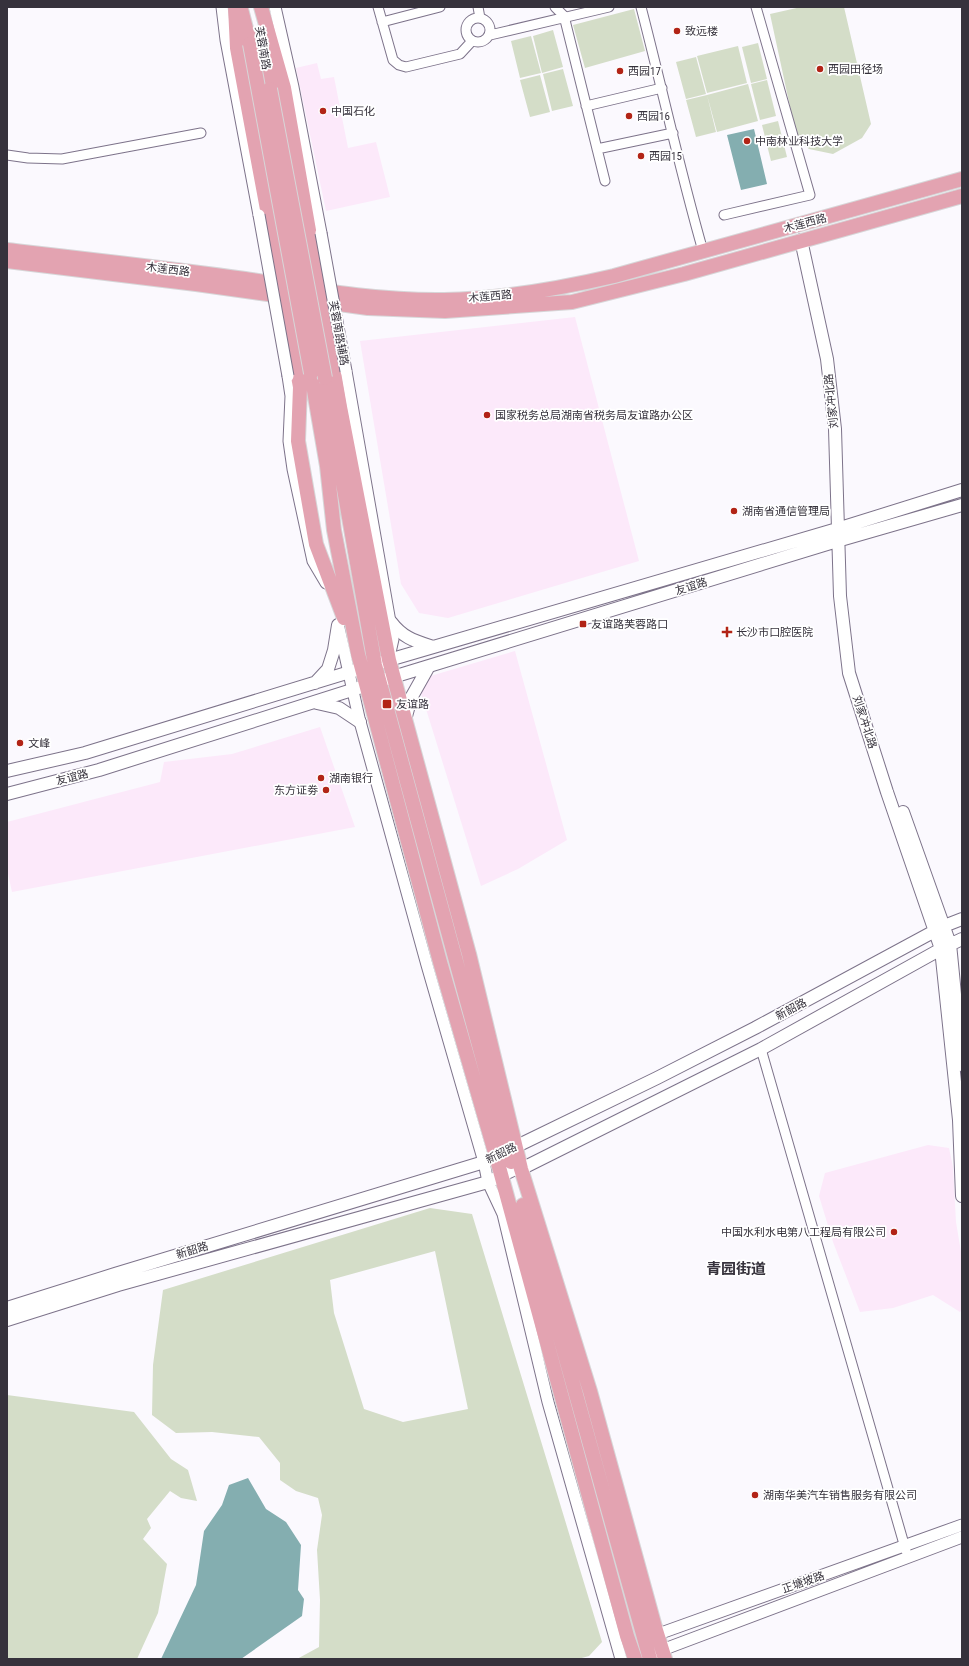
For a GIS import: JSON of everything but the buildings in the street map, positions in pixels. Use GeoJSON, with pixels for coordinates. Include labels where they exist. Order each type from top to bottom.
{"type":"FeatureCollection","features":[{"type":"Feature","properties":{"kind":"main road"},"geometry":{"type":"LineString","coordinates":[[235,7],[237,48],[300,388],[298,441],[316,544],[358,654],[369,667],[501,1153],[512,1172],[651,1636],[664,1654]]}},
{"type":"Feature","properties":{"kind":"main road","name":"芙蓉南路"},"geometry":{"type":"LineString","coordinates":[[241,7],[250,44],[311,374],[327,466],[334,530],[358,654]]}},
{"type":"Feature","properties":{"kind":"main road","name":"芙蓉南路"},"geometry":{"type":"LineString","coordinates":[[256,7],[360,576],[369,667]]}},
{"type":"Feature","properties":{"kind":"main road"},"geometry":{"type":"LineString","coordinates":[[261,7],[284,88],[340,407],[389,660],[469,954],[501,1153]]}},
{"type":"Feature","properties":{"kind":"main road","name":"木莲西路"},"geometry":{"type":"LineString","coordinates":[[7,250],[320,295],[444,300],[509,295],[578,284],[962,179]]}},
{"type":"Feature","properties":{"kind":"main road","name":"木莲西路"},"geometry":{"type":"LineString","coordinates":[[320,295],[368,308],[445,311],[572,302],[642,285],[962,196]]}},
{"type":"Feature","properties":{"kind":"main road","name":"刘家冲北路"},"geometry":{"type":"LineString","coordinates":[[803,240],[827,359],[835,429],[840,534],[856,671],[946,946],[962,1065]]}},
{"type":"Feature","properties":{"kind":"main road","name":"木莲西路"},"geometry":{"type":"LineString","coordinates":[[7,261],[196,284],[283,290]]}},
{"type":"Feature","properties":{"kind":"main road","name":"友谊路"},"geometry":{"type":"LineString","coordinates":[[7,794],[99,770],[352,691],[840,534],[962,490]]}},
{"type":"Feature","properties":{"kind":"main road","name":"友谊路"},"geometry":{"type":"LineString","coordinates":[[7,771],[85,753],[433,647],[840,534],[962,505]]}},
{"type":"Feature","properties":{"kind":"main road"},"geometry":{"type":"LineString","coordinates":[[322,560],[332,594]]}},
{"type":"Feature","properties":{"kind":"main road"},"geometry":{"type":"LineString","coordinates":[[360,576],[388,604]]}},
{"type":"Feature","properties":{"kind":"main road"},"geometry":{"type":"LineString","coordinates":[[391,622],[396,630],[408,638],[433,647]]}},
{"type":"Feature","properties":{"kind":"main road"},"geometry":{"type":"LineString","coordinates":[[315,684],[328,669],[334,650],[338,625]]}},
{"type":"Feature","properties":{"kind":"main road"},"geometry":{"type":"LineString","coordinates":[[405,720],[411,698],[429,666]]}},
{"type":"Feature","properties":{"kind":"main road"},"geometry":{"type":"LineString","coordinates":[[316,702],[339,708],[360,722]]}},
{"type":"Feature","properties":{"kind":"main road","name":"新韶路"},"geometry":{"type":"LineString","coordinates":[[7,1308],[501,1153],[657,1078],[741,1035],[939,928],[962,919]]}},
{"type":"Feature","properties":{"kind":"main road","name":"新韶路"},"geometry":{"type":"LineString","coordinates":[[7,1320],[118,1285],[488,1182],[512,1172],[761,1049],[946,946],[962,939]]}},
{"type":"Feature","properties":{"kind":"main road","name":"刘家冲北路"},"geometry":{"type":"LineString","coordinates":[[946,946],[959,1120],[962,1196]]}},
{"type":"Feature","properties":{"kind":"main road"},"geometry":{"type":"LineString","coordinates":[[512,1172],[626,1636],[635,1659]]}},
{"type":"Feature","properties":{"kind":"main road"},"geometry":{"type":"LineString","coordinates":[[649,1657],[651,1636]]}},
{"type":"Feature","properties":{"kind":"street"},"geometry":{"type":"LineString","coordinates":[[222,7],[226,40],[288,376],[291,396],[289,441],[292,469],[313,562],[332,594],[352,691],[427,965],[501,1153],[488,1182],[504,1214],[548,1402],[621,1659]]}},
{"type":"Feature","properties":{"kind":"street","name":"芙蓉南路辅路"},"geometry":{"type":"LineString","coordinates":[[275,7],[293,87],[321,233],[388,604],[393,640],[389,660]]}},
{"type":"Feature","properties":{"kind":"street"},"geometry":{"type":"LineString","coordinates":[[378,7],[393,60],[399,65],[406,67],[460,54],[472,41]]}},
{"type":"Feature","properties":{"kind":"street"},"geometry":{"type":"LineString","coordinates":[[382,22],[440,7]]}},
{"type":"Feature","properties":{"kind":"street"},"geometry":{"type":"LineString","coordinates":[[478,7],[480,18]]}},
{"type":"Feature","properties":{"kind":"street"},"geometry":{"type":"LineString","coordinates":[[555,7],[564,16],[605,181]]}},
{"type":"Feature","properties":{"kind":"street"},"geometry":{"type":"LineString","coordinates":[[490,35],[490,26],[484,19],[480,18],[472,20],[467,26],[467,34],[472,41],[480,42],[484,41],[490,35],[564,16],[609,7]]}},
{"type":"Feature","properties":{"kind":"street"},"geometry":{"type":"LineString","coordinates":[[641,7],[673,133],[688,200],[703,251]]}},
{"type":"Feature","properties":{"kind":"street"},"geometry":{"type":"LineString","coordinates":[[724,215],[810,195],[756,7]]}},
{"type":"Feature","properties":{"kind":"street"},"geometry":{"type":"LineString","coordinates":[[586,106],[662,88]]}},
{"type":"Feature","properties":{"kind":"street"},"geometry":{"type":"LineString","coordinates":[[7,154],[28,158],[62,159],[201,133]]}},
{"type":"Feature","properties":{"kind":"street"},"geometry":{"type":"LineString","coordinates":[[597,149],[673,133]]}},
{"type":"Feature","properties":{"kind":"street"},"geometry":{"type":"LineString","coordinates":[[761,1049],[908,1557]]}},
{"type":"Feature","properties":{"kind":"street","name":"正塘坡路"},"geometry":{"type":"LineString","coordinates":[[651,1636],[962,1525]]}},
{"type":"Feature","properties":{"kind":"street","name":"正塘坡路"},"geometry":{"type":"LineString","coordinates":[[635,1659],[664,1654],[962,1537]]}},
{"type":"Feature","properties":{"kind":"shaded area"},"geometry":{"type":"Polygon","coordinates":[[[317,63],[321,79],[334,77],[348,148],[376,142],[390,197],[326,211],[296,68],[317,63]]]}},
{"type":"Feature","properties":{"kind":"shaded area","name":"国家税务总局湖南省税务局友谊路办公区"},"geometry":{"type":"Polygon","coordinates":[[[575,317],[639,561],[448,618],[419,613],[401,584],[360,341],[575,317]]]}},
{"type":"Feature","properties":{"kind":"shaded area"},"geometry":{"type":"Polygon","coordinates":[[[515,651],[567,840],[518,869],[481,886],[417,680],[515,651]]]}},
{"type":"Feature","properties":{"kind":"shaded area"},"geometry":{"type":"Polygon","coordinates":[[[320,727],[355,827],[12,892],[7,869],[7,822],[160,782],[164,762],[232,754],[320,727]]]}},
{"type":"Feature","properties":{"kind":"shaded area","name":"中国水利水电第八工程局有限公司"},"geometry":{"type":"Polygon","coordinates":[[[928,1145],[949,1148],[953,1167],[956,1222],[962,1258],[962,1310],[960,1312],[933,1295],[893,1308],[860,1312],[833,1242],[819,1196],[825,1173],[928,1145]]]}},
{"type":"Feature","properties":{"kind":"green space","name":"西园田径场"},"geometry":{"type":"Polygon","coordinates":[[[801,7],[844,7],[871,124],[862,138],[833,154],[809,149],[797,139],[770,14],[801,7]]]}},
{"type":"Feature","properties":{"kind":"green space"},"geometry":{"type":"Polygon","coordinates":[[[634,9],[645,51],[585,68],[573,25],[634,9]]]}},
{"type":"Feature","properties":{"kind":"green space"},"geometry":{"type":"Polygon","coordinates":[[[553,30],[563,67],[542,73],[533,36],[553,30]]]}},
{"type":"Feature","properties":{"kind":"green space"},"geometry":{"type":"Polygon","coordinates":[[[531,36],[541,73],[520,78],[511,41],[531,36]]]}},
{"type":"Feature","properties":{"kind":"green space"},"geometry":{"type":"Polygon","coordinates":[[[758,43],[767,79],[751,83],[742,47],[758,43]]]}},
{"type":"Feature","properties":{"kind":"green space"},"geometry":{"type":"Polygon","coordinates":[[[738,46],[747,83],[707,93],[697,56],[738,46]]]}},
{"type":"Feature","properties":{"kind":"green space"},"geometry":{"type":"Polygon","coordinates":[[[696,57],[706,94],[686,99],[676,62],[696,57]]]}},
{"type":"Feature","properties":{"kind":"green space"},"geometry":{"type":"Polygon","coordinates":[[[563,69],[573,106],[552,111],[543,74],[563,69]]]}},
{"type":"Feature","properties":{"kind":"green space"},"geometry":{"type":"Polygon","coordinates":[[[540,75],[550,112],[530,117],[520,80],[540,75]]]}},
{"type":"Feature","properties":{"kind":"green space"},"geometry":{"type":"Polygon","coordinates":[[[767,80],[776,116],[760,120],[751,84],[767,80]]]}},
{"type":"Feature","properties":{"kind":"green space"},"geometry":{"type":"Polygon","coordinates":[[[748,84],[758,121],[717,132],[707,95],[748,84]]]}},
{"type":"Feature","properties":{"kind":"green space"},"geometry":{"type":"Polygon","coordinates":[[[707,95],[716,132],[696,137],[686,100],[707,95]]]}},
{"type":"Feature","properties":{"kind":"green space"},"geometry":{"type":"Polygon","coordinates":[[[778,121],[787,157],[771,161],[762,125],[778,121]]]}},
{"type":"Feature","properties":{"kind":"green space"},"geometry":{"type":"Polygon","coordinates":[[[430,1208],[472,1214],[602,1642],[589,1656],[578,1659],[297,1659],[319,1647],[320,1600],[317,1550],[322,1515],[318,1498],[296,1491],[280,1480],[280,1463],[259,1437],[212,1432],[176,1433],[152,1415],[153,1365],[163,1290],[430,1208]],[[435,1251],[330,1280],[334,1313],[364,1409],[403,1422],[468,1409],[435,1251]]]}},
{"type":"Feature","properties":{"kind":"green space"},"geometry":{"type":"Polygon","coordinates":[[[7,1395],[134,1412],[171,1459],[188,1470],[197,1501],[181,1498],[170,1491],[147,1519],[151,1528],[143,1539],[167,1564],[158,1613],[137,1659],[7,1659],[7,1395]]]}},
{"type":"Feature","properties":{"kind":"water"},"geometry":{"type":"Polygon","coordinates":[[[754,129],[767,184],[741,190],[727,135],[754,129]]]}},
{"type":"Feature","properties":{"kind":"water"},"geometry":{"type":"Polygon","coordinates":[[[248,1478],[266,1509],[286,1522],[301,1545],[298,1590],[304,1599],[302,1616],[241,1659],[161,1659],[196,1585],[204,1531],[222,1505],[229,1485],[248,1478]]]}},
{"type":"Feature","properties":{"kind":"place","name":"致远楼"},"geometry":{"type":"Point","coordinates":[677,31]}},
{"type":"Feature","properties":{"kind":"place","name":"西园田径场"},"geometry":{"type":"Point","coordinates":[820,69]}},
{"type":"Feature","properties":{"kind":"place","name":"西园17"},"geometry":{"type":"Point","coordinates":[620,71]}},
{"type":"Feature","properties":{"kind":"place","name":"中国石化"},"geometry":{"type":"Point","coordinates":[323,111]}},
{"type":"Feature","properties":{"kind":"place","name":"西园16"},"geometry":{"type":"Point","coordinates":[629,116]}},
{"type":"Feature","properties":{"kind":"place","name":"中南林业科技大学"},"geometry":{"type":"Point","coordinates":[747,141]}},
{"type":"Feature","properties":{"kind":"place","name":"西园15"},"geometry":{"type":"Point","coordinates":[641,156]}},
{"type":"Feature","properties":{"kind":"place","name":"国家税务总局湖南省税务局友谊路办公区"},"geometry":{"type":"Point","coordinates":[487,415]}},
{"type":"Feature","properties":{"kind":"place","name":"湖南省通信管理局"},"geometry":{"type":"Point","coordinates":[734,511]}},
{"type":"Feature","properties":{"kind":"place","name":"友谊路芙蓉路口"},"geometry":{"type":"Point","coordinates":[583,624]}},
{"type":"Feature","properties":{"kind":"place","name":"长沙市口腔医院"},"geometry":{"type":"Point","coordinates":[727,632]}},
{"type":"Feature","properties":{"kind":"place","name":"友谊路"},"geometry":{"type":"Point","coordinates":[387,704]}},
{"type":"Feature","properties":{"kind":"place","name":"文峰"},"geometry":{"type":"Point","coordinates":[20,743]}},
{"type":"Feature","properties":{"kind":"place","name":"湖南银行"},"geometry":{"type":"Point","coordinates":[321,778]}},
{"type":"Feature","properties":{"kind":"place","name":"东方证劵"},"geometry":{"type":"Point","coordinates":[326,790]}},
{"type":"Feature","properties":{"kind":"place","name":"中国水利水电第八工程局有限公司"},"geometry":{"type":"Point","coordinates":[894,1232]}},
{"type":"Feature","properties":{"kind":"place","name":"湖南华美汽车销售服务有限公司"},"geometry":{"type":"Point","coordinates":[755,1495]}},
{"type":"Feature","properties":{"kind":"district","name":"青园街道"},"geometry":{"type":"Point","coordinates":[736,1269]}}]}
